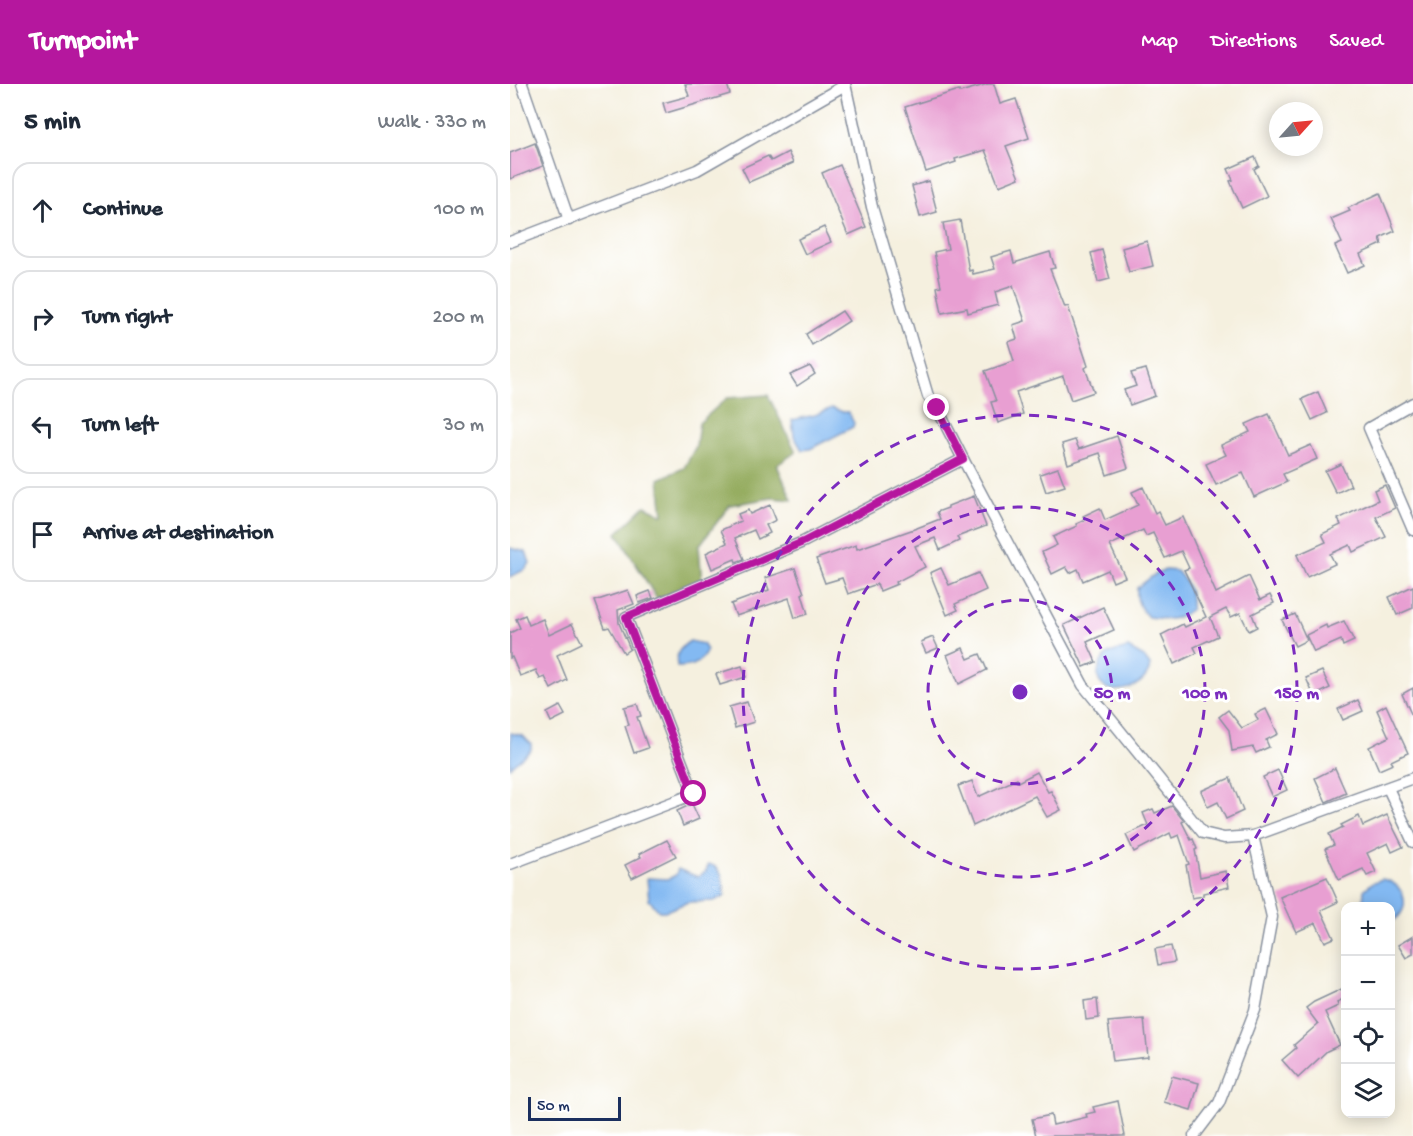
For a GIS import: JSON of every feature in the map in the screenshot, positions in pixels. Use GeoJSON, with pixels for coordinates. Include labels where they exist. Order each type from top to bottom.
{"type":"FeatureCollection","features":[{"type":"Feature","properties":{"kind":"street"},"geometry":{"type":"LineString","coordinates":[[522,84],[569,220]]}},
{"type":"Feature","properties":{"kind":"street"},"geometry":{"type":"LineString","coordinates":[[510,242],[697,170],[845,84],[872,207],[928,396],[937,408],[1083,685],[1203,833],[1224,838],[1253,836],[1413,778]]}},
{"type":"Feature","properties":{"kind":"street"},"geometry":{"type":"LineString","coordinates":[[1413,403],[1369,428],[1413,530]]}},
{"type":"Feature","properties":{"kind":"street"},"geometry":{"type":"LineString","coordinates":[[510,864],[694,794],[626,617],[803,542],[963,459]]}},
{"type":"Feature","properties":{"kind":"street"},"geometry":{"type":"LineString","coordinates":[[1388,788],[1413,842]]}},
{"type":"Feature","properties":{"kind":"street"},"geometry":{"type":"LineString","coordinates":[[1194,1136],[1219,1103],[1255,1010],[1272,918],[1253,836]]}},
{"type":"Feature","properties":{"kind":"green space"},"geometry":{"type":"Polygon","coordinates":[[[768,395],[796,452],[777,465],[792,500],[772,498],[730,505],[699,546],[702,583],[657,599],[617,533],[645,506],[663,515],[659,479],[684,468],[696,446],[699,423],[727,398],[768,395]]]}},
{"type":"Feature","properties":{"kind":"water"},"geometry":{"type":"Polygon","coordinates":[[[832,408],[848,412],[854,423],[853,427],[810,449],[802,450],[794,436],[792,420],[815,415],[832,408]]]}},
{"type":"Feature","properties":{"kind":"water"},"geometry":{"type":"Polygon","coordinates":[[[510,548],[526,552],[530,563],[526,569],[510,577],[510,548]]]}},
{"type":"Feature","properties":{"kind":"water"},"geometry":{"type":"Polygon","coordinates":[[[1177,571],[1184,580],[1190,593],[1191,609],[1176,618],[1148,617],[1139,604],[1137,588],[1158,572],[1177,571]]]}},
{"type":"Feature","properties":{"kind":"water"},"geometry":{"type":"Polygon","coordinates":[[[690,641],[703,644],[707,650],[702,659],[695,664],[677,667],[679,651],[690,641]]]}},
{"type":"Feature","properties":{"kind":"water"},"geometry":{"type":"Polygon","coordinates":[[[1128,648],[1144,657],[1150,665],[1148,672],[1138,684],[1131,687],[1123,690],[1108,689],[1099,682],[1098,673],[1101,663],[1106,655],[1128,648]]]}},
{"type":"Feature","properties":{"kind":"water"},"geometry":{"type":"Polygon","coordinates":[[[511,733],[523,736],[531,744],[531,750],[510,767],[511,733]]]}},
{"type":"Feature","properties":{"kind":"water"},"geometry":{"type":"Polygon","coordinates":[[[709,864],[716,867],[722,876],[725,896],[714,901],[688,902],[666,911],[659,911],[649,900],[647,878],[668,879],[676,875],[678,869],[698,877],[706,871],[709,864]]]}},
{"type":"Feature","properties":{"kind":"water"},"geometry":{"type":"Polygon","coordinates":[[[1382,879],[1397,886],[1401,891],[1404,905],[1395,919],[1395,902],[1363,902],[1364,890],[1372,883],[1382,879]]]}},
{"type":"Feature","properties":{"kind":"building"},"geometry":{"type":"Polygon","coordinates":[[[685,84],[727,84],[730,94],[666,113],[663,103],[689,96],[685,84]]]}},
{"type":"Feature","properties":{"kind":"building"},"geometry":{"type":"Polygon","coordinates":[[[994,84],[1000,104],[1016,99],[1029,138],[1006,146],[1019,178],[999,186],[985,150],[955,159],[956,162],[926,172],[905,107],[959,90],[960,92],[994,84]]]}},
{"type":"Feature","properties":{"kind":"building"},"geometry":{"type":"Polygon","coordinates":[[[535,143],[543,166],[510,179],[510,153],[535,143]]]}},
{"type":"Feature","properties":{"kind":"building"},"geometry":{"type":"Polygon","coordinates":[[[788,152],[793,163],[749,182],[742,168],[768,156],[771,161],[788,152]]]}},
{"type":"Feature","properties":{"kind":"building"},"geometry":{"type":"Polygon","coordinates":[[[1255,157],[1259,166],[1254,169],[1267,196],[1242,208],[1230,181],[1233,180],[1228,169],[1255,157]]]}},
{"type":"Feature","properties":{"kind":"building"},"geometry":{"type":"Polygon","coordinates":[[[840,165],[866,227],[848,235],[822,173],[840,165]]]}},
{"type":"Feature","properties":{"kind":"building"},"geometry":{"type":"Polygon","coordinates":[[[929,181],[937,212],[920,217],[912,186],[929,181]]]}},
{"type":"Feature","properties":{"kind":"building"},"geometry":{"type":"Polygon","coordinates":[[[1380,193],[1395,231],[1380,238],[1382,244],[1360,254],[1365,265],[1347,273],[1335,246],[1342,243],[1331,219],[1350,211],[1348,208],[1380,193]]]}},
{"type":"Feature","properties":{"kind":"building"},"geometry":{"type":"Polygon","coordinates":[[[960,220],[969,271],[972,270],[973,274],[995,269],[991,257],[1011,251],[1014,263],[1050,252],[1055,268],[1050,269],[1065,307],[1068,306],[1094,392],[1071,400],[1063,376],[1016,392],[1023,414],[998,423],[991,402],[996,401],[985,371],[1014,361],[1008,342],[1017,339],[1013,325],[1025,321],[1013,286],[995,292],[998,305],[968,313],[967,308],[942,313],[937,287],[941,286],[934,252],[948,249],[943,223],[960,220]]]}},
{"type":"Feature","properties":{"kind":"building"},"geometry":{"type":"Polygon","coordinates":[[[824,227],[831,242],[805,254],[798,239],[824,227]]]}},
{"type":"Feature","properties":{"kind":"building"},"geometry":{"type":"Polygon","coordinates":[[[1147,241],[1153,266],[1129,272],[1122,248],[1147,241]]]}},
{"type":"Feature","properties":{"kind":"building"},"geometry":{"type":"Polygon","coordinates":[[[1102,250],[1110,279],[1098,282],[1091,253],[1102,250]]]}},
{"type":"Feature","properties":{"kind":"building"},"geometry":{"type":"Polygon","coordinates":[[[842,311],[849,321],[812,345],[806,334],[842,311]]]}},
{"type":"Feature","properties":{"kind":"building"},"geometry":{"type":"Polygon","coordinates":[[[810,366],[815,374],[797,386],[790,375],[810,366]]]}},
{"type":"Feature","properties":{"kind":"building"},"geometry":{"type":"Polygon","coordinates":[[[1146,369],[1155,396],[1130,405],[1124,390],[1136,386],[1131,373],[1146,369]]]}},
{"type":"Feature","properties":{"kind":"building"},"geometry":{"type":"Polygon","coordinates":[[[1318,392],[1327,413],[1312,420],[1302,399],[1318,392]]]}},
{"type":"Feature","properties":{"kind":"building"},"geometry":{"type":"Polygon","coordinates":[[[1269,414],[1288,455],[1311,445],[1317,459],[1283,474],[1287,482],[1254,497],[1243,473],[1216,485],[1206,464],[1226,455],[1221,445],[1250,432],[1246,424],[1269,414]]]}},
{"type":"Feature","properties":{"kind":"building"},"geometry":{"type":"Polygon","coordinates":[[[1117,436],[1128,468],[1107,475],[1100,453],[1068,464],[1062,444],[1075,440],[1079,449],[1117,436]]]}},
{"type":"Feature","properties":{"kind":"building"},"geometry":{"type":"Polygon","coordinates":[[[1341,464],[1351,486],[1336,493],[1325,471],[1341,464]]]}},
{"type":"Feature","properties":{"kind":"building"},"geometry":{"type":"Polygon","coordinates":[[[1058,468],[1065,486],[1046,492],[1040,474],[1058,468]]]}},
{"type":"Feature","properties":{"kind":"building"},"geometry":{"type":"Polygon","coordinates":[[[1385,485],[1395,508],[1376,517],[1386,537],[1353,552],[1350,545],[1330,554],[1335,564],[1307,577],[1297,555],[1326,542],[1322,534],[1341,525],[1338,519],[1378,500],[1374,490],[1385,485]]]}},
{"type":"Feature","properties":{"kind":"building"},"geometry":{"type":"Polygon","coordinates":[[[1143,487],[1155,513],[1158,511],[1165,525],[1183,517],[1216,593],[1249,576],[1260,600],[1270,595],[1274,603],[1252,614],[1257,627],[1249,631],[1240,613],[1231,617],[1226,609],[1210,617],[1218,636],[1194,647],[1197,653],[1174,664],[1161,635],[1183,624],[1185,627],[1206,617],[1184,570],[1189,568],[1181,551],[1165,558],[1153,533],[1146,536],[1143,530],[1110,545],[1125,577],[1113,582],[1108,570],[1083,581],[1078,569],[1070,573],[1066,567],[1052,574],[1042,552],[1057,545],[1053,537],[1077,526],[1076,524],[1085,520],[1083,516],[1100,508],[1105,520],[1138,505],[1132,492],[1143,487]]]}},
{"type":"Feature","properties":{"kind":"building"},"geometry":{"type":"Polygon","coordinates":[[[974,496],[986,526],[957,537],[959,541],[940,550],[935,538],[915,546],[925,567],[896,582],[897,584],[880,591],[877,584],[848,594],[842,578],[825,583],[816,559],[856,545],[857,549],[940,519],[937,512],[974,496]]]}},
{"type":"Feature","properties":{"kind":"building"},"geometry":{"type":"Polygon","coordinates":[[[770,505],[776,520],[766,525],[770,533],[758,539],[754,530],[735,538],[744,559],[736,562],[735,559],[712,569],[706,553],[727,543],[721,530],[741,521],[738,514],[748,510],[750,514],[770,505]]]}},
{"type":"Feature","properties":{"kind":"building"},"geometry":{"type":"Polygon","coordinates":[[[795,568],[804,593],[802,594],[808,614],[795,618],[789,598],[736,616],[731,604],[769,590],[765,578],[795,568]]]}},
{"type":"Feature","properties":{"kind":"building"},"geometry":{"type":"Polygon","coordinates":[[[941,568],[949,585],[978,573],[986,590],[955,604],[958,610],[947,615],[930,573],[941,568]]]}},
{"type":"Feature","properties":{"kind":"building"},"geometry":{"type":"Polygon","coordinates":[[[1413,586],[1413,608],[1397,615],[1389,597],[1413,586]]]}},
{"type":"Feature","properties":{"kind":"building"},"geometry":{"type":"Polygon","coordinates":[[[628,590],[634,604],[618,610],[619,623],[630,649],[624,653],[609,627],[605,628],[595,601],[628,590]]]}},
{"type":"Feature","properties":{"kind":"building"},"geometry":{"type":"Polygon","coordinates":[[[650,591],[653,598],[639,603],[637,596],[650,591]]]}},
{"type":"Feature","properties":{"kind":"building"},"geometry":{"type":"Polygon","coordinates":[[[1103,607],[1114,630],[1087,642],[1096,662],[1084,667],[1064,625],[1103,607]]]}},
{"type":"Feature","properties":{"kind":"building"},"geometry":{"type":"Polygon","coordinates":[[[1295,614],[1307,640],[1295,646],[1282,620],[1295,614]]]}},
{"type":"Feature","properties":{"kind":"building"},"geometry":{"type":"Polygon","coordinates":[[[525,615],[529,625],[543,619],[549,635],[572,624],[582,643],[557,655],[567,680],[551,689],[545,677],[540,679],[536,670],[520,676],[512,657],[510,658],[510,633],[520,628],[516,619],[525,615]]]}},
{"type":"Feature","properties":{"kind":"building"},"geometry":{"type":"Polygon","coordinates":[[[1344,621],[1354,641],[1343,646],[1341,640],[1314,652],[1306,635],[1326,625],[1327,628],[1344,621]]]}},
{"type":"Feature","properties":{"kind":"building"},"geometry":{"type":"Polygon","coordinates":[[[933,637],[938,648],[926,653],[921,642],[933,637]]]}},
{"type":"Feature","properties":{"kind":"building"},"geometry":{"type":"Polygon","coordinates":[[[963,648],[968,659],[980,654],[987,670],[959,684],[947,655],[963,648]]]}},
{"type":"Feature","properties":{"kind":"building"},"geometry":{"type":"Polygon","coordinates":[[[742,666],[746,677],[720,685],[716,674],[742,666]]]}},
{"type":"Feature","properties":{"kind":"building"},"geometry":{"type":"Polygon","coordinates":[[[1322,671],[1330,688],[1314,696],[1306,678],[1322,671]]]}},
{"type":"Feature","properties":{"kind":"building"},"geometry":{"type":"Polygon","coordinates":[[[1413,688],[1413,718],[1402,694],[1413,688]]]}},
{"type":"Feature","properties":{"kind":"building"},"geometry":{"type":"Polygon","coordinates":[[[1358,700],[1363,711],[1343,720],[1338,709],[1358,700]]]}},
{"type":"Feature","properties":{"kind":"building"},"geometry":{"type":"Polygon","coordinates":[[[747,702],[754,722],[735,728],[729,707],[747,702]]]}},
{"type":"Feature","properties":{"kind":"building"},"geometry":{"type":"Polygon","coordinates":[[[637,704],[641,716],[637,717],[648,748],[634,753],[625,726],[629,725],[624,707],[637,704]]]}},
{"type":"Feature","properties":{"kind":"building"},"geometry":{"type":"Polygon","coordinates":[[[1386,705],[1408,753],[1391,761],[1393,764],[1379,770],[1369,747],[1389,737],[1377,710],[1386,705]]]}},
{"type":"Feature","properties":{"kind":"building"},"geometry":{"type":"Polygon","coordinates":[[[560,706],[565,715],[551,722],[547,713],[560,706]]]}},
{"type":"Feature","properties":{"kind":"building"},"geometry":{"type":"Polygon","coordinates":[[[1266,709],[1278,734],[1266,740],[1269,747],[1256,753],[1253,747],[1232,751],[1229,730],[1219,717],[1228,710],[1242,728],[1258,720],[1255,714],[1266,709]]]}},
{"type":"Feature","properties":{"kind":"building"},"geometry":{"type":"Polygon","coordinates":[[[1335,768],[1346,793],[1326,802],[1315,778],[1335,768]]]}},
{"type":"Feature","properties":{"kind":"building"},"geometry":{"type":"Polygon","coordinates":[[[1278,770],[1287,790],[1272,797],[1263,777],[1278,770]]]}},
{"type":"Feature","properties":{"kind":"building"},"geometry":{"type":"Polygon","coordinates":[[[1037,772],[1061,810],[1047,817],[1035,796],[973,826],[958,786],[972,781],[978,797],[1037,772]]]}},
{"type":"Feature","properties":{"kind":"building"},"geometry":{"type":"Polygon","coordinates":[[[1230,778],[1243,811],[1226,819],[1218,802],[1208,807],[1201,791],[1230,778]]]}},
{"type":"Feature","properties":{"kind":"building"},"geometry":{"type":"Polygon","coordinates":[[[692,804],[699,819],[683,826],[677,811],[692,804]]]}},
{"type":"Feature","properties":{"kind":"building"},"geometry":{"type":"Polygon","coordinates":[[[1172,806],[1184,821],[1182,822],[1197,849],[1195,850],[1200,877],[1226,871],[1229,887],[1192,898],[1186,865],[1189,864],[1179,835],[1172,838],[1170,833],[1134,852],[1126,835],[1148,825],[1143,813],[1153,809],[1155,813],[1172,806]]]}},
{"type":"Feature","properties":{"kind":"building"},"geometry":{"type":"Polygon","coordinates":[[[1387,815],[1403,847],[1392,852],[1388,843],[1367,853],[1376,872],[1367,876],[1363,869],[1339,880],[1325,849],[1334,845],[1329,834],[1359,816],[1363,826],[1387,815]]]}},
{"type":"Feature","properties":{"kind":"building"},"geometry":{"type":"Polygon","coordinates":[[[667,840],[676,856],[632,878],[625,865],[641,857],[639,854],[667,840]]]}},
{"type":"Feature","properties":{"kind":"building"},"geometry":{"type":"Polygon","coordinates":[[[1327,877],[1338,902],[1321,910],[1334,938],[1325,942],[1316,923],[1296,932],[1280,897],[1327,877]]]}},
{"type":"Feature","properties":{"kind":"building"},"geometry":{"type":"Polygon","coordinates":[[[1413,936],[1413,954],[1406,958],[1398,945],[1413,936]]]}},
{"type":"Feature","properties":{"kind":"building"},"geometry":{"type":"Polygon","coordinates":[[[1171,946],[1175,962],[1158,965],[1155,949],[1171,946]]]}},
{"type":"Feature","properties":{"kind":"building"},"geometry":{"type":"Polygon","coordinates":[[[1341,989],[1341,1000],[1337,1002],[1338,1006],[1325,1012],[1340,1045],[1327,1051],[1298,1078],[1282,1060],[1296,1048],[1294,1045],[1318,1024],[1306,1008],[1341,989]]]}},
{"type":"Feature","properties":{"kind":"building"},"geometry":{"type":"Polygon","coordinates":[[[1097,999],[1099,1018],[1086,1020],[1084,1001],[1097,999]]]}},
{"type":"Feature","properties":{"kind":"building"},"geometry":{"type":"Polygon","coordinates":[[[1144,1019],[1148,1057],[1113,1061],[1108,1022],[1144,1019]]]}},
{"type":"Feature","properties":{"kind":"building"},"geometry":{"type":"Polygon","coordinates":[[[1172,1076],[1199,1083],[1191,1110],[1164,1102],[1172,1076]]]}},
{"type":"Feature","properties":{"kind":"building"},"geometry":{"type":"Polygon","coordinates":[[[1118,1101],[1125,1136],[1036,1136],[1032,1119],[1051,1115],[1053,1125],[1087,1117],[1086,1114],[1095,1112],[1093,1107],[1118,1101]]]}},
{"type":"Feature","properties":{"kind":"route"},"geometry":{"type":"LineString","coordinates":[[694,794],[626,617],[803,542],[963,459],[937,408]]}}]}
